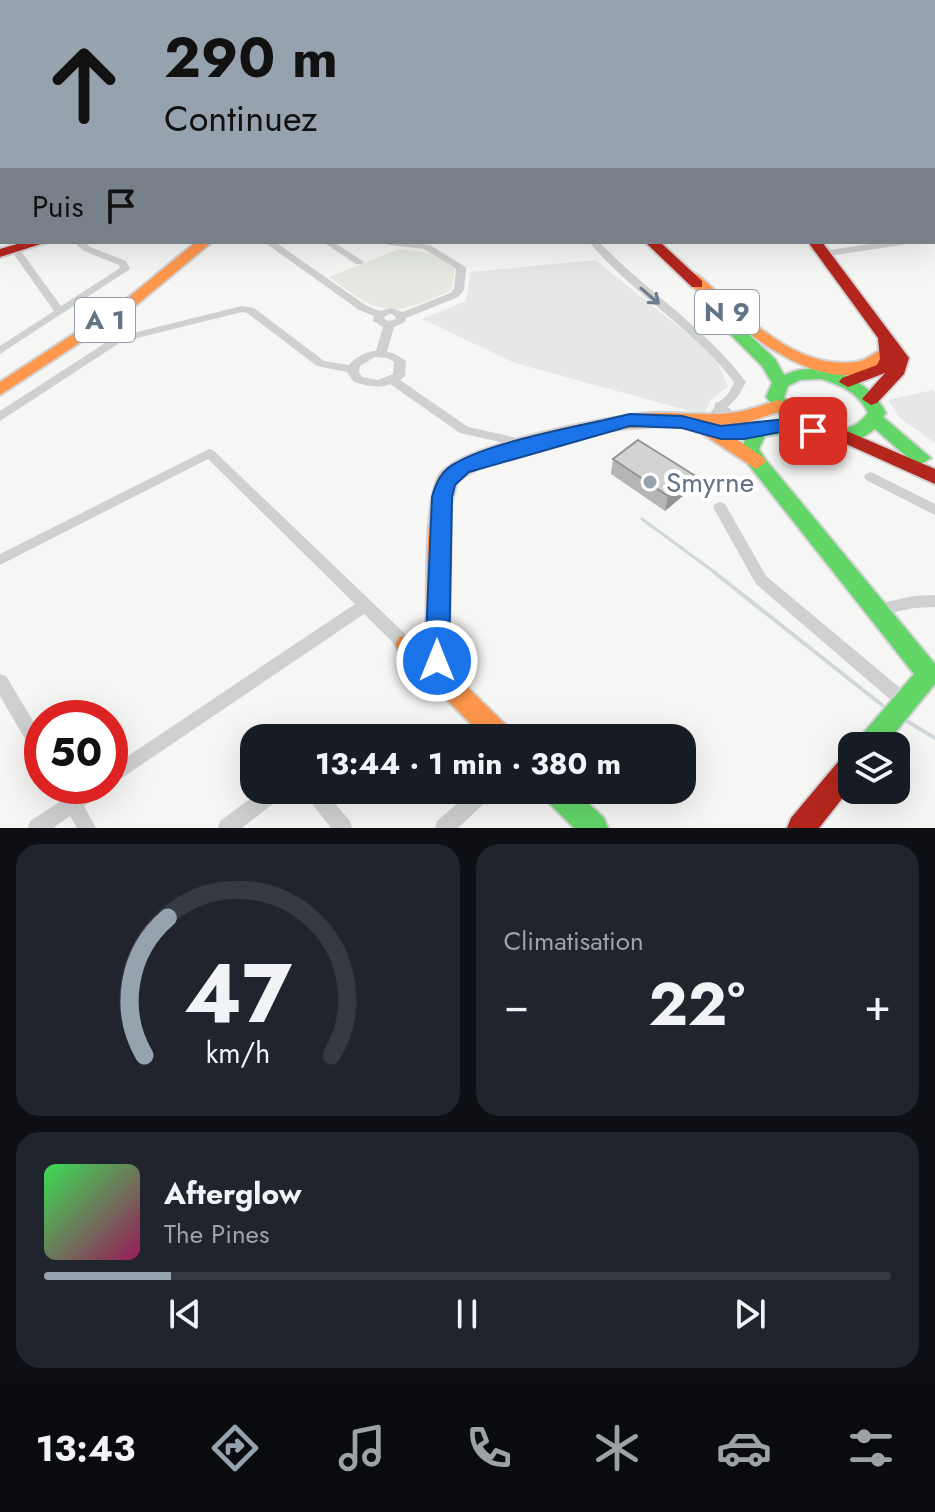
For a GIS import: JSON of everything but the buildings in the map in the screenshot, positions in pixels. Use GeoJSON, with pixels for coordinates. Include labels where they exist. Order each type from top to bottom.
{"type":"FeatureCollection","features":[{"type":"Feature","properties":{"kind":"main road"},"geometry":{"type":"LineString","coordinates":[[7,251],[33,244]]}},
{"type":"Feature","properties":{"kind":"main road","name":"A 1"},"geometry":{"type":"LineString","coordinates":[[0,378],[114,302],[188,244]]}},
{"type":"Feature","properties":{"kind":"main road","name":"A 1"},"geometry":{"type":"LineString","coordinates":[[0,390],[129,304],[203,244]]}},
{"type":"Feature","properties":{"kind":"main road","name":"N 9"},"geometry":{"type":"LineString","coordinates":[[643,244],[769,363],[781,383],[808,374]]}},
{"type":"Feature","properties":{"kind":"main road","name":"N 9"},"geometry":{"type":"LineString","coordinates":[[654,244],[779,358],[808,374],[848,382],[871,399]]}},
{"type":"Feature","properties":{"kind":"main road"},"geometry":{"type":"LineString","coordinates":[[818,248],[888,347],[901,358],[900,367],[871,399],[875,420],[889,435],[935,466]]}},
{"type":"Feature","properties":{"kind":"main road"},"geometry":{"type":"LineString","coordinates":[[687,274],[801,361],[830,369],[854,370],[873,364],[888,347]]}},
{"type":"Feature","properties":{"kind":"main road"},"geometry":{"type":"LineString","coordinates":[[848,382],[879,372],[887,364],[888,347]]}},
{"type":"Feature","properties":{"kind":"main road"},"geometry":{"type":"LineString","coordinates":[[781,383],[776,390],[778,406],[799,425]]}},
{"type":"Feature","properties":{"kind":"main road"},"geometry":{"type":"LineString","coordinates":[[709,426],[739,423],[778,406]]}},
{"type":"Feature","properties":{"kind":"main road"},"geometry":{"type":"LineString","coordinates":[[488,724],[442,679],[435,650],[443,489],[452,474],[479,460],[630,420],[764,429],[799,425],[860,441],[935,477]]}},
{"type":"Feature","properties":{"kind":"main road"},"geometry":{"type":"LineString","coordinates":[[842,435],[863,431],[875,420]]}},
{"type":"Feature","properties":{"kind":"main road"},"geometry":{"type":"LineString","coordinates":[[709,426],[758,464]]}},
{"type":"Feature","properties":{"kind":"main road"},"geometry":{"type":"LineString","coordinates":[[764,429],[750,449],[758,464],[932,675],[880,732]]}},
{"type":"Feature","properties":{"kind":"main road"},"geometry":{"type":"LineString","coordinates":[[407,644],[422,645],[436,636]]}},
{"type":"Feature","properties":{"kind":"main road"},"geometry":{"type":"LineString","coordinates":[[801,828],[838,782]]}},
{"type":"Feature","properties":{"kind":"main road"},"geometry":{"type":"LineString","coordinates":[[569,804],[591,827]]}},
{"type":"Feature","properties":{"kind":"street"},"geometry":{"type":"LineString","coordinates":[[0,351],[125,269],[123,263],[81,244]]}},
{"type":"Feature","properties":{"kind":"street"},"geometry":{"type":"LineString","coordinates":[[272,244],[363,308],[380,314],[391,311],[401,316],[417,312],[459,290],[461,268],[440,254],[403,244]]}},
{"type":"Feature","properties":{"kind":"street"},"geometry":{"type":"LineString","coordinates":[[331,244],[359,262]]}},
{"type":"Feature","properties":{"kind":"street"},"geometry":{"type":"LineString","coordinates":[[410,245],[415,244]]}},
{"type":"Feature","properties":{"kind":"street"},"geometry":{"type":"LineString","coordinates":[[436,244],[440,254]]}},
{"type":"Feature","properties":{"kind":"street"},"geometry":{"type":"LineString","coordinates":[[596,244],[619,270],[729,367],[740,386],[719,406],[709,426]]}},
{"type":"Feature","properties":{"kind":"street"},"geometry":{"type":"LineString","coordinates":[[818,248],[874,244]]}},
{"type":"Feature","properties":{"kind":"street"},"geometry":{"type":"LineString","coordinates":[[7,251],[59,310]]}},
{"type":"Feature","properties":{"kind":"street"},"geometry":{"type":"LineString","coordinates":[[0,417],[117,340],[242,309],[250,310],[321,364],[353,369]]}},
{"type":"Feature","properties":{"kind":"street"},"geometry":{"type":"LineString","coordinates":[[380,314],[378,321],[389,325],[399,322],[401,316]]}},
{"type":"Feature","properties":{"kind":"street"},"geometry":{"type":"LineString","coordinates":[[381,354],[389,325]]}},
{"type":"Feature","properties":{"kind":"street"},"geometry":{"type":"LineString","coordinates":[[393,380],[403,366],[395,358],[381,354],[359,360],[353,369],[354,376],[364,382],[393,380],[473,433],[485,446],[479,460]]}},
{"type":"Feature","properties":{"kind":"street"},"geometry":{"type":"LineString","coordinates":[[719,406],[739,423],[764,429]]}},
{"type":"Feature","properties":{"kind":"street"},"geometry":{"type":"LineString","coordinates":[[473,433],[514,443],[538,444]]}},
{"type":"Feature","properties":{"kind":"street"},"geometry":{"type":"LineString","coordinates":[[0,560],[209,453],[442,679]]}},
{"type":"Feature","properties":{"kind":"street"},"geometry":{"type":"LineString","coordinates":[[871,477],[935,510]]}},
{"type":"Feature","properties":{"kind":"street"},"geometry":{"type":"LineString","coordinates":[[720,507],[761,580],[905,702]]}},
{"type":"Feature","properties":{"kind":"street"},"geometry":{"type":"LineString","coordinates":[[877,610],[935,601]]}},
{"type":"Feature","properties":{"kind":"street"},"geometry":{"type":"LineString","coordinates":[[128,766],[365,605]]}},
{"type":"Feature","properties":{"kind":"street"},"geometry":{"type":"LineString","coordinates":[[0,681],[24,722]]}},
{"type":"Feature","properties":{"kind":"street"},"geometry":{"type":"LineString","coordinates":[[37,828],[73,804],[87,828]]}},
{"type":"Feature","properties":{"kind":"street"},"geometry":{"type":"LineString","coordinates":[[227,828],[259,804]]}},
{"type":"Feature","properties":{"kind":"street"},"geometry":{"type":"LineString","coordinates":[[323,804],[343,828]]}},
{"type":"Feature","properties":{"kind":"street"},"geometry":{"type":"LineString","coordinates":[[444,828],[471,804]]}},
{"type":"Feature","properties":{"kind":"shaded area"},"geometry":{"type":"Polygon","coordinates":[[[399,249],[429,253],[455,269],[452,290],[414,305],[388,309],[362,300],[329,277],[399,249]]]}},
{"type":"Feature","properties":{"kind":"shaded area"},"geometry":{"type":"Polygon","coordinates":[[[595,260],[708,350],[720,367],[728,387],[711,399],[704,415],[515,363],[422,319],[466,301],[471,272],[595,260]]]}},
{"type":"Feature","properties":{"kind":"shaded area"},"geometry":{"type":"Polygon","coordinates":[[[933,390],[935,443],[900,418],[888,400],[933,390]]]}},
{"type":"Feature","properties":{"kind":"waterway"},"geometry":{"type":"LineString","coordinates":[[642,519],[717,574]]}},
{"type":"Feature","properties":{"kind":"waterway"},"geometry":{"type":"LineString","coordinates":[[714,572],[882,705]]}},
{"type":"Feature","properties":{"kind":"waterway"},"geometry":{"type":"LineString","coordinates":[[907,721],[935,738]]}},
{"type":"Feature","properties":{"kind":"traffic: fast"},"geometry":{"type":"LineString","coordinates":[[717,313],[769,363],[781,383]]}},
{"type":"Feature","properties":{"kind":"traffic: fast"},"geometry":{"type":"LineString","coordinates":[[821,374],[847,382],[868,397],[877,413],[868,426],[840,436],[825,434],[795,420],[783,409],[775,397],[781,383],[797,375],[821,374]]}},
{"type":"Feature","properties":{"kind":"traffic: fast"},"geometry":{"type":"LineString","coordinates":[[875,420],[921,458]]}},
{"type":"Feature","properties":{"kind":"traffic: fast"},"geometry":{"type":"LineString","coordinates":[[747,432],[799,425]]}},
{"type":"Feature","properties":{"kind":"traffic: fast"},"geometry":{"type":"LineString","coordinates":[[758,431],[750,449],[758,464],[929,674],[880,732]]}},
{"type":"Feature","properties":{"kind":"traffic: fast"},"geometry":{"type":"LineString","coordinates":[[569,804],[594,828]]}},
{"type":"Feature","properties":{"kind":"traffic: slow"},"geometry":{"type":"LineString","coordinates":[[0,390],[129,304],[203,244]]}},
{"type":"Feature","properties":{"kind":"traffic: slow"},"geometry":{"type":"LineString","coordinates":[[687,274],[767,340],[814,364],[837,369],[861,367],[888,352]]}},
{"type":"Feature","properties":{"kind":"traffic: slow"},"geometry":{"type":"LineString","coordinates":[[488,724],[442,679],[437,661],[441,504],[448,478],[487,457],[576,430],[652,419],[730,419],[778,406]]}},
{"type":"Feature","properties":{"kind":"traffic: slow"},"geometry":{"type":"LineString","coordinates":[[709,430],[756,462]]}},
{"type":"Feature","properties":{"kind":"traffic: slow"},"geometry":{"type":"LineString","coordinates":[[407,644],[422,645],[436,636]]}},
{"type":"Feature","properties":{"kind":"traffic: jam"},"geometry":{"type":"LineString","coordinates":[[0,253],[33,244]]}},
{"type":"Feature","properties":{"kind":"traffic: jam"},"geometry":{"type":"LineString","coordinates":[[654,244],[697,284]]}},
{"type":"Feature","properties":{"kind":"traffic: jam"},"geometry":{"type":"LineString","coordinates":[[816,244],[901,358],[898,370],[871,399]]}},
{"type":"Feature","properties":{"kind":"traffic: jam"},"geometry":{"type":"LineString","coordinates":[[848,382],[884,368],[888,359],[884,340]]}},
{"type":"Feature","properties":{"kind":"traffic: jam"},"geometry":{"type":"LineString","coordinates":[[842,435],[935,477]]}},
{"type":"Feature","properties":{"kind":"traffic: jam"},"geometry":{"type":"LineString","coordinates":[[801,828],[838,782]]}},
{"type":"Feature","properties":{"kind":"place","name":"Smyrne"},"geometry":{"type":"Point","coordinates":[650,482]}},
{"type":"Feature","properties":{"kind":"route"},"geometry":{"type":"LineString","coordinates":[[437,661],[439,529],[443,489],[452,474],[462,467],[630,420],[682,422],[721,433],[744,433],[786,425],[799,425],[813,431]]}}]}
